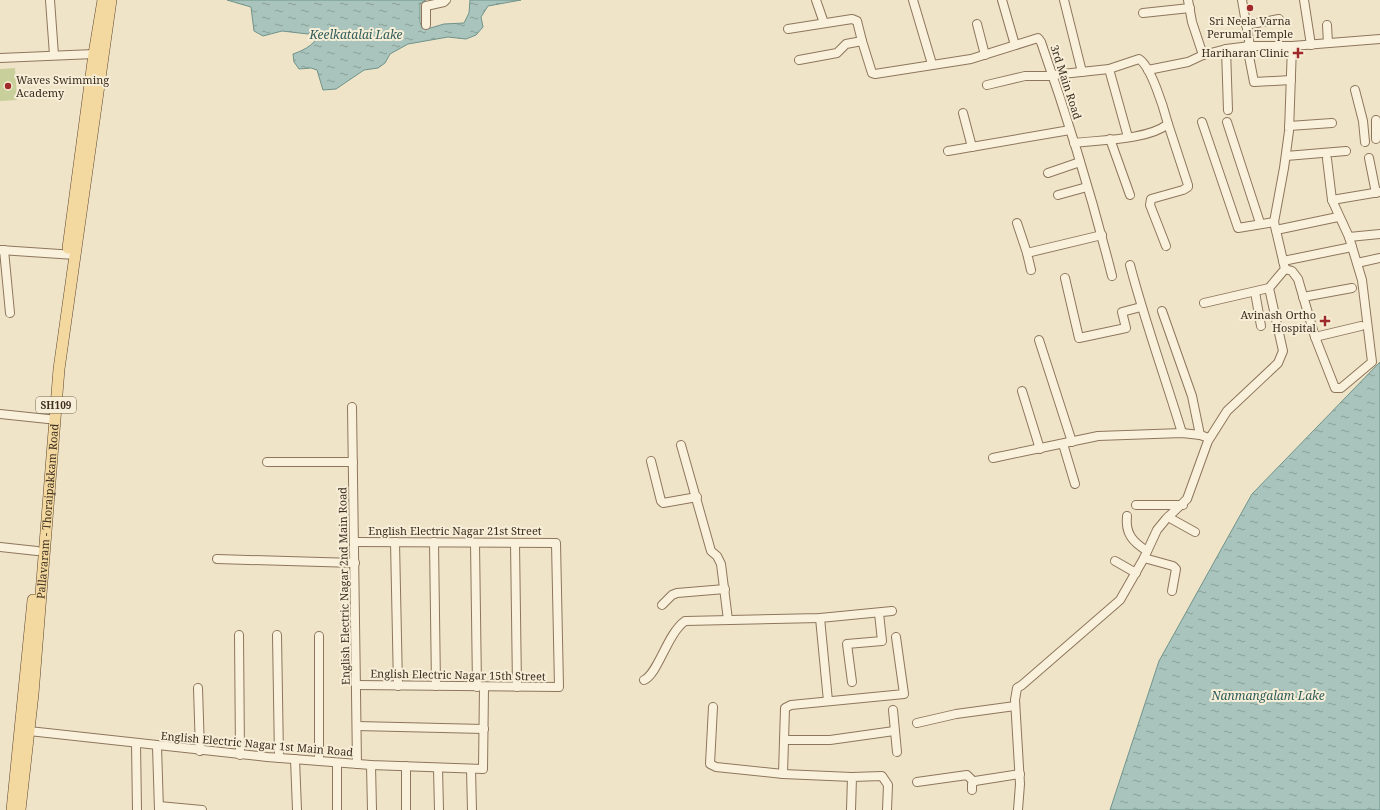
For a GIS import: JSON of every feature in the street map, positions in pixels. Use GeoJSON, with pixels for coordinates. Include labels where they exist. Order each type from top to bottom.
{"type":"FeatureCollection","features":[{"type":"Feature","properties":{"kind":"main road","name":"Pallavaram - Thoraipakkam Road"},"geometry":{"type":"LineString","coordinates":[[20,810],[30,731],[59,369],[94,54],[103,0]]}},
{"type":"Feature","properties":{"kind":"main road","name":"Pallavaram - Thoraipakkam Road"},"geometry":{"type":"LineString","coordinates":[[12,810],[37,551],[52,372],[111,0]]}},
{"type":"Feature","properties":{"kind":"street"},"geometry":{"type":"LineString","coordinates":[[50,0],[54,56]]}},
{"type":"Feature","properties":{"kind":"street"},"geometry":{"type":"LineString","coordinates":[[426,25],[426,6],[444,2],[446,0]]}},
{"type":"Feature","properties":{"kind":"street"},"geometry":{"type":"LineString","coordinates":[[816,0],[824,23]]}},
{"type":"Feature","properties":{"kind":"street"},"geometry":{"type":"LineString","coordinates":[[913,0],[932,64]]}},
{"type":"Feature","properties":{"kind":"street"},"geometry":{"type":"LineString","coordinates":[[1002,0],[1015,45]]}},
{"type":"Feature","properties":{"kind":"street"},"geometry":{"type":"LineString","coordinates":[[1064,0],[1082,72]]}},
{"type":"Feature","properties":{"kind":"street"},"geometry":{"type":"LineString","coordinates":[[1242,0],[1254,82],[1291,80]]}},
{"type":"Feature","properties":{"kind":"street"},"geometry":{"type":"LineString","coordinates":[[1304,0],[1311,44]]}},
{"type":"Feature","properties":{"kind":"street"},"geometry":{"type":"LineString","coordinates":[[1142,13],[1189,4],[1203,55]]}},
{"type":"Feature","properties":{"kind":"street"},"geometry":{"type":"LineString","coordinates":[[788,29],[855,19],[862,41],[846,44],[837,54],[799,60]]}},
{"type":"Feature","properties":{"kind":"street"},"geometry":{"type":"LineString","coordinates":[[1246,25],[1279,19]]}},
{"type":"Feature","properties":{"kind":"street"},"geometry":{"type":"LineString","coordinates":[[977,24],[985,55]]}},
{"type":"Feature","properties":{"kind":"street"},"geometry":{"type":"LineString","coordinates":[[1327,25],[1328,43]]}},
{"type":"Feature","properties":{"kind":"street","name":"3rd Main Road"},"geometry":{"type":"LineString","coordinates":[[862,41],[872,73],[875,74],[971,59],[1038,38],[1041,42],[1053,75],[1088,187],[1112,276]]}},
{"type":"Feature","properties":{"kind":"street"},"geometry":{"type":"LineString","coordinates":[[1148,70],[1188,62],[1203,55],[1226,49],[1248,46],[1292,46],[1380,40]]}},
{"type":"Feature","properties":{"kind":"street"},"geometry":{"type":"LineString","coordinates":[[1292,46],[1289,126],[1275,226],[1284,265],[1295,273],[1315,336],[1335,388],[1341,388],[1372,362],[1362,280],[1349,237],[1338,216],[1332,200],[1327,159]]}},
{"type":"Feature","properties":{"kind":"street"},"geometry":{"type":"LineString","coordinates":[[1226,49],[1228,110]]}},
{"type":"Feature","properties":{"kind":"street"},"geometry":{"type":"LineString","coordinates":[[0,58],[94,54]]}},
{"type":"Feature","properties":{"kind":"street"},"geometry":{"type":"LineString","coordinates":[[987,85],[1025,76],[1053,75],[1109,69],[1139,59],[1143,61],[1162,104],[1188,185],[1188,187],[1183,190],[1151,199],[1150,205],[1166,246]]}},
{"type":"Feature","properties":{"kind":"street"},"geometry":{"type":"LineString","coordinates":[[1109,69],[1128,137]]}},
{"type":"Feature","properties":{"kind":"street"},"geometry":{"type":"LineString","coordinates":[[1355,90],[1363,121],[1366,142]]}},
{"type":"Feature","properties":{"kind":"street"},"geometry":{"type":"LineString","coordinates":[[963,113],[972,147]]}},
{"type":"Feature","properties":{"kind":"street"},"geometry":{"type":"LineString","coordinates":[[1363,121],[1378,120],[1376,140]]}},
{"type":"Feature","properties":{"kind":"street"},"geometry":{"type":"LineString","coordinates":[[1202,122],[1237,226],[1241,228],[1260,223],[1275,226],[1338,216]]}},
{"type":"Feature","properties":{"kind":"street"},"geometry":{"type":"LineString","coordinates":[[1227,122],[1260,223]]}},
{"type":"Feature","properties":{"kind":"street"},"geometry":{"type":"LineString","coordinates":[[1289,126],[1332,123]]}},
{"type":"Feature","properties":{"kind":"street"},"geometry":{"type":"LineString","coordinates":[[1074,143],[1128,137],[1154,132],[1168,124]]}},
{"type":"Feature","properties":{"kind":"street"},"geometry":{"type":"LineString","coordinates":[[948,151],[1070,130]]}},
{"type":"Feature","properties":{"kind":"street"},"geometry":{"type":"LineString","coordinates":[[1110,139],[1130,195]]}},
{"type":"Feature","properties":{"kind":"street"},"geometry":{"type":"LineString","coordinates":[[1286,156],[1346,151]]}},
{"type":"Feature","properties":{"kind":"street"},"geometry":{"type":"LineString","coordinates":[[1332,200],[1378,193],[1369,158]]}},
{"type":"Feature","properties":{"kind":"street"},"geometry":{"type":"LineString","coordinates":[[1048,173],[1080,162]]}},
{"type":"Feature","properties":{"kind":"street"},"geometry":{"type":"LineString","coordinates":[[1058,195],[1088,187]]}},
{"type":"Feature","properties":{"kind":"street"},"geometry":{"type":"LineString","coordinates":[[1017,223],[1027,252],[1031,270]]}},
{"type":"Feature","properties":{"kind":"street"},"geometry":{"type":"LineString","coordinates":[[1349,237],[1380,234]]}},
{"type":"Feature","properties":{"kind":"street"},"geometry":{"type":"LineString","coordinates":[[1027,252],[1102,235]]}},
{"type":"Feature","properties":{"kind":"street"},"geometry":{"type":"LineString","coordinates":[[1204,303],[1269,288],[1284,265],[1352,247]]}},
{"type":"Feature","properties":{"kind":"street"},"geometry":{"type":"LineString","coordinates":[[10,313],[2,250],[71,255]]}},
{"type":"Feature","properties":{"kind":"street"},"geometry":{"type":"LineString","coordinates":[[1357,263],[1380,258]]}},
{"type":"Feature","properties":{"kind":"street"},"geometry":{"type":"LineString","coordinates":[[1130,265],[1141,307],[1167,381],[1182,433]]}},
{"type":"Feature","properties":{"kind":"street"},"geometry":{"type":"LineString","coordinates":[[1065,278],[1079,338],[1126,328],[1122,312],[1141,307]]}},
{"type":"Feature","properties":{"kind":"street"},"geometry":{"type":"LineString","coordinates":[[1018,810],[1020,774],[1015,706],[1017,688],[1114,607],[1136,573],[1157,530],[1187,499],[1209,438],[1227,411],[1278,362],[1283,351],[1269,288]]}},
{"type":"Feature","properties":{"kind":"street"},"geometry":{"type":"LineString","coordinates":[[1303,296],[1352,288]]}},
{"type":"Feature","properties":{"kind":"street"},"geometry":{"type":"LineString","coordinates":[[1255,292],[1261,326]]}},
{"type":"Feature","properties":{"kind":"street"},"geometry":{"type":"LineString","coordinates":[[1162,311],[1192,396],[1200,434]]}},
{"type":"Feature","properties":{"kind":"street"},"geometry":{"type":"LineString","coordinates":[[1315,336],[1361,326]]}},
{"type":"Feature","properties":{"kind":"street"},"geometry":{"type":"LineString","coordinates":[[1039,340],[1072,442]]}},
{"type":"Feature","properties":{"kind":"street"},"geometry":{"type":"LineString","coordinates":[[1022,391],[1040,449]]}},
{"type":"Feature","properties":{"kind":"street","name":"English Electric Nagar 2nd Main Road"},"geometry":{"type":"LineString","coordinates":[[352,407],[357,764]]}},
{"type":"Feature","properties":{"kind":"street"},"geometry":{"type":"LineString","coordinates":[[0,414],[48,419]]}},
{"type":"Feature","properties":{"kind":"street"},"geometry":{"type":"LineString","coordinates":[[993,458],[1098,436],[1119,434],[1182,433],[1200,434],[1209,438]]}},
{"type":"Feature","properties":{"kind":"street"},"geometry":{"type":"LineString","coordinates":[[1063,444],[1075,484]]}},
{"type":"Feature","properties":{"kind":"street"},"geometry":{"type":"LineString","coordinates":[[681,445],[697,497],[711,551],[720,560],[728,620]]}},
{"type":"Feature","properties":{"kind":"street"},"geometry":{"type":"LineString","coordinates":[[651,461],[661,502],[663,503],[697,497]]}},
{"type":"Feature","properties":{"kind":"street"},"geometry":{"type":"LineString","coordinates":[[267,462],[353,462]]}},
{"type":"Feature","properties":{"kind":"street"},"geometry":{"type":"LineString","coordinates":[[1136,505],[1182,504]]}},
{"type":"Feature","properties":{"kind":"street"},"geometry":{"type":"LineString","coordinates":[[1127,516],[1126,526],[1130,538],[1136,545],[1146,555],[1173,566],[1176,569],[1172,591]]}},
{"type":"Feature","properties":{"kind":"street"},"geometry":{"type":"LineString","coordinates":[[1168,517],[1195,532]]}},
{"type":"Feature","properties":{"kind":"street","name":"English Electric Nagar 21st Street"},"geometry":{"type":"LineString","coordinates":[[354,542],[556,543],[559,688]]}},
{"type":"Feature","properties":{"kind":"street"},"geometry":{"type":"LineString","coordinates":[[395,542],[398,686]]}},
{"type":"Feature","properties":{"kind":"street"},"geometry":{"type":"LineString","coordinates":[[434,542],[436,686]]}},
{"type":"Feature","properties":{"kind":"street"},"geometry":{"type":"LineString","coordinates":[[357,726],[484,729],[480,687],[475,543]]}},
{"type":"Feature","properties":{"kind":"street"},"geometry":{"type":"LineString","coordinates":[[515,543],[517,687]]}},
{"type":"Feature","properties":{"kind":"street"},"geometry":{"type":"LineString","coordinates":[[0,547],[37,551]]}},
{"type":"Feature","properties":{"kind":"street"},"geometry":{"type":"LineString","coordinates":[[217,559],[354,563]]}},
{"type":"Feature","properties":{"kind":"street"},"geometry":{"type":"LineString","coordinates":[[1115,561],[1136,573]]}},
{"type":"Feature","properties":{"kind":"street"},"geometry":{"type":"LineString","coordinates":[[662,605],[672,595],[677,593],[725,589]]}},
{"type":"Feature","properties":{"kind":"street"},"geometry":{"type":"LineString","coordinates":[[644,680],[651,673],[679,626],[685,621],[820,618],[892,611]]}},
{"type":"Feature","properties":{"kind":"street"},"geometry":{"type":"LineString","coordinates":[[852,682],[847,644],[882,641],[879,613]]}},
{"type":"Feature","properties":{"kind":"street"},"geometry":{"type":"LineString","coordinates":[[820,618],[828,701]]}},
{"type":"Feature","properties":{"kind":"street"},"geometry":{"type":"LineString","coordinates":[[239,635],[240,755]]}},
{"type":"Feature","properties":{"kind":"street"},"geometry":{"type":"LineString","coordinates":[[277,635],[279,758]]}},
{"type":"Feature","properties":{"kind":"street"},"geometry":{"type":"LineString","coordinates":[[319,636],[320,761]]}},
{"type":"Feature","properties":{"kind":"street"},"geometry":{"type":"LineString","coordinates":[[783,774],[785,708],[791,705],[904,694],[896,637]]}},
{"type":"Feature","properties":{"kind":"street","name":"English Electric Nagar 15th Street"},"geometry":{"type":"LineString","coordinates":[[356,685],[559,688]]}},
{"type":"Feature","properties":{"kind":"street"},"geometry":{"type":"LineString","coordinates":[[198,688],[200,751]]}},
{"type":"Feature","properties":{"kind":"street"},"geometry":{"type":"LineString","coordinates":[[713,706],[710,764],[716,767],[783,774],[852,777],[882,776],[888,784],[887,810]]}},
{"type":"Feature","properties":{"kind":"street"},"geometry":{"type":"LineString","coordinates":[[917,723],[956,714],[1015,706]]}},
{"type":"Feature","properties":{"kind":"street"},"geometry":{"type":"LineString","coordinates":[[893,710],[897,752]]}},
{"type":"Feature","properties":{"kind":"street","name":"English Electric Nagar 1st Main Road"},"geometry":{"type":"LineString","coordinates":[[30,731],[240,755],[337,763],[483,770],[484,729]]}},
{"type":"Feature","properties":{"kind":"street"},"geometry":{"type":"LineString","coordinates":[[785,740],[830,740],[894,731]]}},
{"type":"Feature","properties":{"kind":"street"},"geometry":{"type":"LineString","coordinates":[[136,743],[137,810],[136,773],[136,766],[136,743]]}},
{"type":"Feature","properties":{"kind":"street"},"geometry":{"type":"LineString","coordinates":[[156,746],[159,808],[202,810]]}},
{"type":"Feature","properties":{"kind":"street"},"geometry":{"type":"LineString","coordinates":[[295,759],[296,810]]}},
{"type":"Feature","properties":{"kind":"street"},"geometry":{"type":"LineString","coordinates":[[337,763],[337,810]]}},
{"type":"Feature","properties":{"kind":"street"},"geometry":{"type":"LineString","coordinates":[[372,765],[372,810]]}},
{"type":"Feature","properties":{"kind":"street"},"geometry":{"type":"LineString","coordinates":[[406,766],[406,810]]}},
{"type":"Feature","properties":{"kind":"street"},"geometry":{"type":"LineString","coordinates":[[438,768],[439,810]]}},
{"type":"Feature","properties":{"kind":"street"},"geometry":{"type":"LineString","coordinates":[[471,769],[472,810]]}},
{"type":"Feature","properties":{"kind":"street"},"geometry":{"type":"LineString","coordinates":[[917,782],[967,775],[973,786],[1020,774]]}},
{"type":"Feature","properties":{"kind":"street"},"geometry":{"type":"LineString","coordinates":[[851,810],[852,777]]}},
{"type":"Feature","properties":{"kind":"green space","name":"Waves Swimming Academy"},"geometry":{"type":"Polygon","coordinates":[[[15,68],[17,100],[0,101],[0,69],[15,68]]]}},
{"type":"Feature","properties":{"kind":"water","name":"Keelkatalai Lake"},"geometry":{"type":"Polygon","coordinates":[[[227,0],[426,0],[420,4],[420,22],[422,28],[427,29],[444,24],[464,23],[469,13],[470,0],[521,0],[488,6],[481,17],[483,27],[476,35],[466,39],[448,37],[408,44],[390,54],[385,63],[378,68],[364,70],[336,89],[323,90],[317,70],[311,68],[299,69],[294,62],[293,54],[314,42],[319,35],[320,30],[314,28],[308,34],[282,31],[263,36],[254,31],[251,7],[227,0]]]}},
{"type":"Feature","properties":{"kind":"water","name":"Nanmangalam Lake"},"geometry":{"type":"Polygon","coordinates":[[[1380,362],[1380,810],[1110,810],[1159,661],[1252,494],[1380,362]]]}},
{"type":"Feature","properties":{"kind":"place","name":"Sri Neela Varna Perumal Temple"},"geometry":{"type":"Point","coordinates":[1250,8]}},
{"type":"Feature","properties":{"kind":"place","name":"Hariharan Clinic"},"geometry":{"type":"Point","coordinates":[1298,53]}},
{"type":"Feature","properties":{"kind":"place","name":"Waves Swimming Academy"},"geometry":{"type":"Point","coordinates":[8,86]}},
{"type":"Feature","properties":{"kind":"place","name":"Avinash Ortho Hospital"},"geometry":{"type":"Point","coordinates":[1325,321]}}]}
